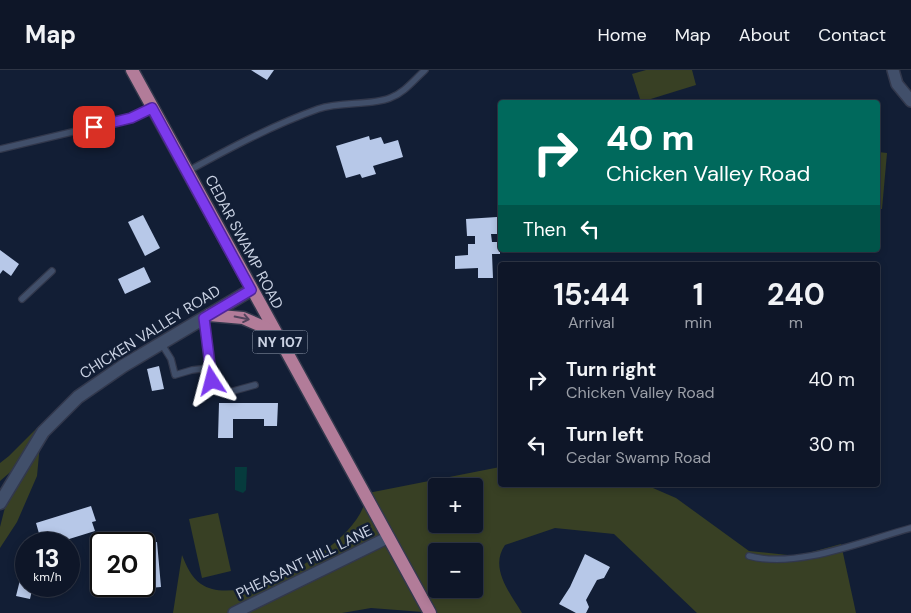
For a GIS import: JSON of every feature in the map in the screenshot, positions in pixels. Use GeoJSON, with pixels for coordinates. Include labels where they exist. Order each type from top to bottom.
{"type":"FeatureCollection","features":[{"type":"Feature","properties":{"kind":"main road","name":"CEDAR SWAMP ROAD"},"geometry":{"type":"LineString","coordinates":[[132,70],[387,538],[430,613]]}},
{"type":"Feature","properties":{"kind":"main road","name":"CHICKEN VALLEY ROAD"},"geometry":{"type":"LineString","coordinates":[[0,502],[43,432],[78,397],[115,371],[251,290]]}},
{"type":"Feature","properties":{"kind":"main road"},"geometry":{"type":"LineString","coordinates":[[207,316],[243,318],[274,331]]}},
{"type":"Feature","properties":{"kind":"street"},"geometry":{"type":"LineString","coordinates":[[893,70],[897,84],[911,101]]}},
{"type":"Feature","properties":{"kind":"street","name":"PHEASANT HILL LANE"},"geometry":{"type":"LineString","coordinates":[[234,613],[387,538]]}},
{"type":"Feature","properties":{"kind":"lane"},"geometry":{"type":"LineString","coordinates":[[188,171],[268,129],[319,108],[336,104],[388,99],[403,91],[425,70]]}},
{"type":"Feature","properties":{"kind":"lane"},"geometry":{"type":"LineString","coordinates":[[0,149],[131,118],[152,108]]}},
{"type":"Feature","properties":{"kind":"lane"},"geometry":{"type":"LineString","coordinates":[[22,299],[52,271]]}},
{"type":"Feature","properties":{"kind":"lane"},"geometry":{"type":"LineString","coordinates":[[207,316],[209,368],[212,381],[226,393],[255,385]]}},
{"type":"Feature","properties":{"kind":"lane"},"geometry":{"type":"LineString","coordinates":[[161,343],[171,359],[175,376],[192,370],[209,368]]}},
{"type":"Feature","properties":{"kind":"lane"},"geometry":{"type":"LineString","coordinates":[[749,556],[763,560],[798,559],[911,528]]}},
{"type":"Feature","properties":{"kind":"shaded area"},"geometry":{"type":"Polygon","coordinates":[[[646,70],[692,70],[696,85],[647,100],[640,100],[632,74],[646,70]]]}},
{"type":"Feature","properties":{"kind":"shaded area"},"geometry":{"type":"Polygon","coordinates":[[[880,152],[887,153],[882,209],[880,209],[880,152]]]}},
{"type":"Feature","properties":{"kind":"shaded area"},"geometry":{"type":"Polygon","coordinates":[[[42,423],[37,476],[17,522],[0,548],[0,527],[15,468],[0,481],[0,463],[42,423]]]}},
{"type":"Feature","properties":{"kind":"shaded area"},"geometry":{"type":"Polygon","coordinates":[[[235,467],[247,467],[246,490],[243,493],[235,490],[235,467]]]}},
{"type":"Feature","properties":{"kind":"shaded area"},"geometry":{"type":"Polygon","coordinates":[[[498,467],[498,487],[651,487],[676,498],[749,551],[797,556],[841,544],[856,613],[697,613],[614,534],[555,528],[505,545],[501,554],[499,563],[503,580],[522,613],[430,613],[363,494],[428,481],[428,533],[483,533],[483,478],[444,478],[498,467]]]}},
{"type":"Feature","properties":{"kind":"shaded area"},"geometry":{"type":"Polygon","coordinates":[[[365,500],[423,612],[371,608],[342,613],[173,613],[182,555],[189,571],[201,584],[219,590],[243,589],[269,581],[296,569],[321,553],[342,536],[358,517],[365,500]]]}},
{"type":"Feature","properties":{"kind":"shaded area"},"geometry":{"type":"Polygon","coordinates":[[[218,513],[231,571],[202,578],[189,519],[218,513]]]}},
{"type":"Feature","properties":{"kind":"building"},"geometry":{"type":"Polygon","coordinates":[[[251,70],[274,70],[267,80],[251,70]]]}},
{"type":"Feature","properties":{"kind":"building"},"geometry":{"type":"Polygon","coordinates":[[[369,136],[370,140],[381,137],[384,144],[398,140],[403,157],[373,166],[376,174],[362,178],[360,174],[346,178],[336,146],[369,136]]]}},
{"type":"Feature","properties":{"kind":"building"},"geometry":{"type":"Polygon","coordinates":[[[143,215],[160,248],[145,256],[128,222],[143,215]]]}},
{"type":"Feature","properties":{"kind":"building"},"geometry":{"type":"Polygon","coordinates":[[[497,217],[498,234],[491,234],[492,242],[498,242],[498,252],[500,254],[492,254],[493,278],[478,278],[478,268],[455,269],[455,256],[468,255],[468,244],[475,244],[475,236],[467,236],[466,219],[497,217]]]}},
{"type":"Feature","properties":{"kind":"building"},"geometry":{"type":"Polygon","coordinates":[[[0,250],[19,264],[11,276],[3,270],[0,274],[0,250]]]}},
{"type":"Feature","properties":{"kind":"building"},"geometry":{"type":"Polygon","coordinates":[[[144,267],[151,282],[125,294],[118,279],[144,267]]]}},
{"type":"Feature","properties":{"kind":"building"},"geometry":{"type":"Polygon","coordinates":[[[159,366],[164,389],[152,391],[147,369],[159,366]]]}},
{"type":"Feature","properties":{"kind":"building"},"geometry":{"type":"Polygon","coordinates":[[[219,403],[278,403],[277,426],[264,426],[264,419],[233,419],[233,438],[218,438],[219,403]]]}},
{"type":"Feature","properties":{"kind":"building"},"geometry":{"type":"Polygon","coordinates":[[[91,506],[96,521],[92,522],[95,531],[80,536],[80,532],[39,532],[36,523],[91,506]]]}},
{"type":"Feature","properties":{"kind":"building"},"geometry":{"type":"Polygon","coordinates":[[[155,542],[157,542],[161,587],[155,588],[155,542]]]}},
{"type":"Feature","properties":{"kind":"building"},"geometry":{"type":"Polygon","coordinates":[[[585,554],[610,567],[604,578],[597,580],[586,600],[589,607],[586,613],[576,613],[559,604],[570,587],[585,554]]]}},
{"type":"Feature","properties":{"kind":"route"},"geometry":{"type":"LineString","coordinates":[[94,127],[131,118],[152,108],[204,200],[251,290],[204,318],[212,381]]}}]}
